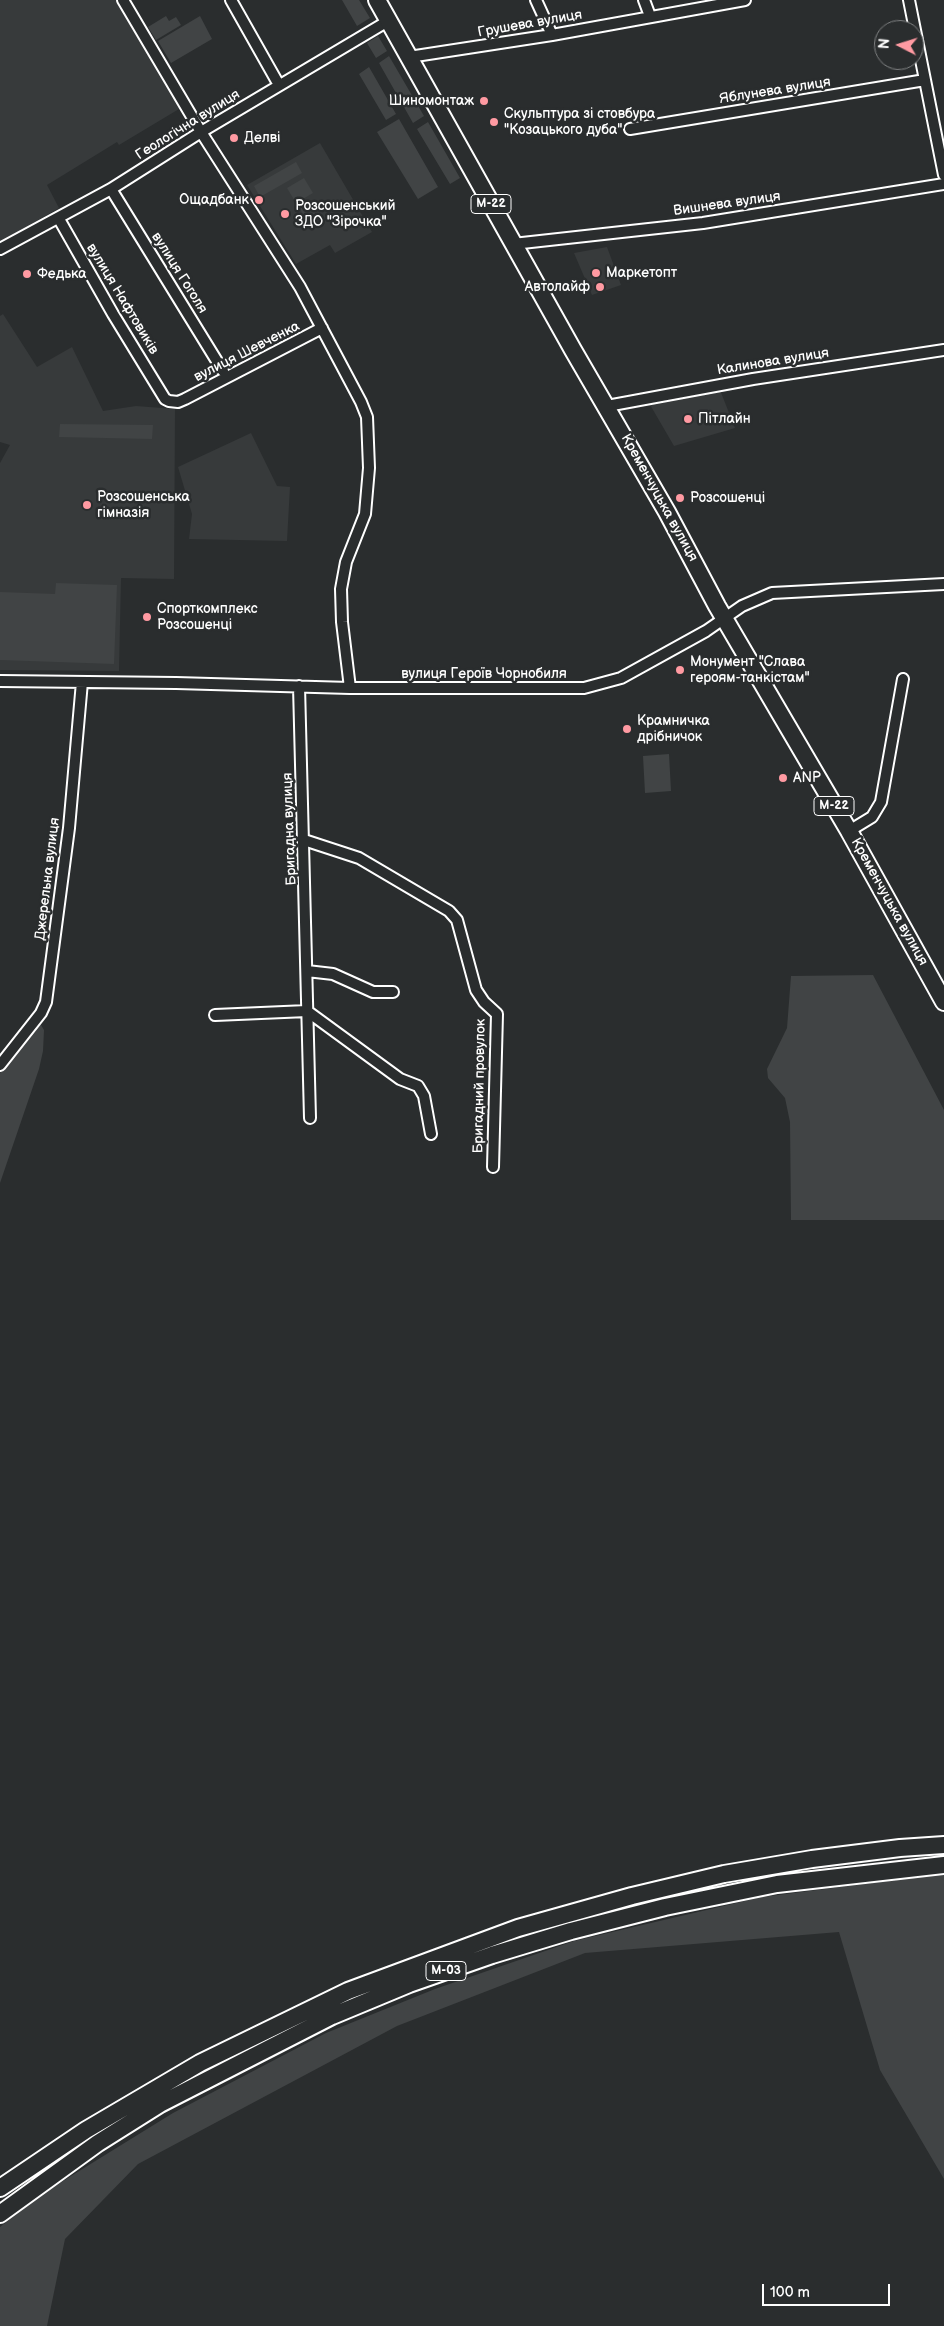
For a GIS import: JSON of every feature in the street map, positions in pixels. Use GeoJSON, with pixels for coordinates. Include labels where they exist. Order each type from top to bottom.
{"type":"FeatureCollection","features":[{"type":"Feature","properties":{"kind":"highway","name":"Кременчуцька вулиця"},"geometry":{"type":"LineString","coordinates":[[377,0],[513,244],[608,406],[724,618],[849,831],[943,1000]]}},
{"type":"Feature","properties":{"kind":"highway"},"geometry":{"type":"LineString","coordinates":[[900,1848],[944,1835]]}},
{"type":"Feature","properties":{"kind":"highway","name":"М-03"},"geometry":{"type":"LineString","coordinates":[[0,2188],[86,2130],[200,2063],[348,1992],[518,1928],[623,1898],[724,1874],[812,1859],[900,1848],[944,1845]]}},
{"type":"Feature","properties":{"kind":"highway","name":"М-03"},"geometry":{"type":"LineString","coordinates":[[0,2214],[98,2143],[160,2104],[332,2016],[409,1984],[492,1955],[571,1931],[665,1907],[777,1884],[944,1865]]}},
{"type":"Feature","properties":{"kind":"street","name":"вулиця Шевченка"},"geometry":{"type":"LineString","coordinates":[[123,0],[201,132],[300,287],[361,402],[367,417],[368,468],[365,514],[346,562],[341,589],[342,622],[350,688]]}},
{"type":"Feature","properties":{"kind":"street"},"geometry":{"type":"LineString","coordinates":[[231,0],[279,85]]}},
{"type":"Feature","properties":{"kind":"street"},"geometry":{"type":"LineString","coordinates":[[536,0],[552,35]]}},
{"type":"Feature","properties":{"kind":"street"},"geometry":{"type":"LineString","coordinates":[[644,0],[650,16]]}},
{"type":"Feature","properties":{"kind":"street","name":"Грушева вулиця"},"geometry":{"type":"LineString","coordinates":[[409,57],[552,35],[745,0]]}},
{"type":"Feature","properties":{"kind":"street"},"geometry":{"type":"LineString","coordinates":[[910,0],[944,175]]}},
{"type":"Feature","properties":{"kind":"street","name":"Геологічна вулиця"},"geometry":{"type":"LineString","coordinates":[[0,249],[59,219],[111,189],[201,132],[388,21]]}},
{"type":"Feature","properties":{"kind":"street","name":"Яблунева вулиця"},"geometry":{"type":"LineString","coordinates":[[630,129],[925,80]]}},
{"type":"Feature","properties":{"kind":"street","name":"Вишнева вулиця"},"geometry":{"type":"LineString","coordinates":[[513,244],[703,223],[944,184]]}},
{"type":"Feature","properties":{"kind":"street","name":"вулиця Гоголя"},"geometry":{"type":"LineString","coordinates":[[111,189],[223,371]]}},
{"type":"Feature","properties":{"kind":"street","name":"вулиця Нафтовиків"},"geometry":{"type":"LineString","coordinates":[[59,219],[165,399],[171,402],[185,399]]}},
{"type":"Feature","properties":{"kind":"street","name":"вулиця Шевченка"},"geometry":{"type":"LineString","coordinates":[[185,399],[322,328]]}},
{"type":"Feature","properties":{"kind":"street","name":"Калинова вулиця"},"geometry":{"type":"LineString","coordinates":[[608,406],[753,379],[944,350]]}},
{"type":"Feature","properties":{"kind":"street","name":"вулиця Героїв Чорнобиля"},"geometry":{"type":"LineString","coordinates":[[0,681],[350,688],[565,688],[596,686],[621,678],[706,631],[742,606],[772,593],[944,584]]}},
{"type":"Feature","properties":{"kind":"street"},"geometry":{"type":"LineString","coordinates":[[849,831],[872,817],[881,802],[903,680]]}},
{"type":"Feature","properties":{"kind":"street","name":"Джерельна вулиця"},"geometry":{"type":"LineString","coordinates":[[0,1065],[41,1013],[46,1002],[69,828],[82,682]]}},
{"type":"Feature","properties":{"kind":"street","name":"Бригадна вулиця"},"geometry":{"type":"LineString","coordinates":[[299,686],[310,1118]]}},
{"type":"Feature","properties":{"kind":"street","name":"Бригадний провулок"},"geometry":{"type":"LineString","coordinates":[[304,840],[359,858],[449,911],[457,920],[476,990],[484,1002],[497,1014],[492,1167]]}},
{"type":"Feature","properties":{"kind":"street"},"geometry":{"type":"LineString","coordinates":[[307,971],[333,974],[373,992],[393,992]]}},
{"type":"Feature","properties":{"kind":"street"},"geometry":{"type":"LineString","coordinates":[[215,1015],[307,1011],[400,1080],[418,1086],[424,1096],[431,1134]]}},
{"type":"Feature","properties":{"kind":"shaded area"},"geometry":{"type":"Polygon","coordinates":[[[0,0],[120,0],[184,106],[119,145],[117,142],[47,185],[59,208],[0,242],[0,0]]]}},
{"type":"Feature","properties":{"kind":"shaded area"},"geometry":{"type":"Polygon","coordinates":[[[342,0],[359,0],[370,18],[357,26],[342,0]]]}},
{"type":"Feature","properties":{"kind":"shaded area"},"geometry":{"type":"Polygon","coordinates":[[[166,16],[169,21],[176,17],[181,25],[156,40],[148,27],[166,16]]]}},
{"type":"Feature","properties":{"kind":"shaded area"},"geometry":{"type":"Polygon","coordinates":[[[200,16],[212,39],[171,63],[158,41],[200,16]]]}},
{"type":"Feature","properties":{"kind":"shaded area"},"geometry":{"type":"Polygon","coordinates":[[[378,36],[387,51],[376,58],[367,43],[378,36]]]}},
{"type":"Feature","properties":{"kind":"shaded area"},"geometry":{"type":"Polygon","coordinates":[[[389,56],[424,116],[413,123],[379,63],[389,56]]]}},
{"type":"Feature","properties":{"kind":"shaded area"},"geometry":{"type":"Polygon","coordinates":[[[369,67],[396,114],[386,120],[359,74],[369,67]]]}},
{"type":"Feature","properties":{"kind":"shaded area"},"geometry":{"type":"Polygon","coordinates":[[[399,119],[438,187],[418,199],[377,132],[399,119]]]}},
{"type":"Feature","properties":{"kind":"shaded area"},"geometry":{"type":"Polygon","coordinates":[[[428,122],[460,178],[450,184],[417,129],[428,122]]]}},
{"type":"Feature","properties":{"kind":"shaded area"},"geometry":{"type":"Polygon","coordinates":[[[320,143],[372,232],[335,253],[330,245],[296,264],[247,185],[320,143]]]}},
{"type":"Feature","properties":{"kind":"shaded area"},"geometry":{"type":"Polygon","coordinates":[[[296,162],[302,173],[260,197],[254,186],[296,162]]]}},
{"type":"Feature","properties":{"kind":"shaded area"},"geometry":{"type":"Polygon","coordinates":[[[304,178],[313,193],[296,203],[287,188],[304,178]]]}},
{"type":"Feature","properties":{"kind":"shaded area"},"geometry":{"type":"Polygon","coordinates":[[[316,200],[323,212],[307,221],[300,209],[316,200]]]}},
{"type":"Feature","properties":{"kind":"shaded area"},"geometry":{"type":"Polygon","coordinates":[[[607,247],[621,285],[592,295],[574,253],[607,247]]]}},
{"type":"Feature","properties":{"kind":"shaded area","name":"Розсошенська гімназія"},"geometry":{"type":"Polygon","coordinates":[[[3,314],[37,367],[72,347],[103,411],[136,406],[175,409],[174,579],[121,578],[119,671],[0,670],[0,463],[10,445],[0,442],[0,316],[3,314]]]}},
{"type":"Feature","properties":{"kind":"shaded area"},"geometry":{"type":"Polygon","coordinates":[[[720,390],[735,428],[674,446],[649,403],[720,390]]]}},
{"type":"Feature","properties":{"kind":"shaded area"},"geometry":{"type":"Polygon","coordinates":[[[60,424],[153,425],[152,439],[59,437],[60,424]]]}},
{"type":"Feature","properties":{"kind":"shaded area"},"geometry":{"type":"Polygon","coordinates":[[[251,433],[277,486],[290,487],[287,541],[189,539],[192,514],[178,467],[251,433]]]}},
{"type":"Feature","properties":{"kind":"shaded area"},"geometry":{"type":"Polygon","coordinates":[[[56,583],[117,585],[114,664],[0,660],[0,592],[55,594],[56,583]]]}},
{"type":"Feature","properties":{"kind":"shaded area"},"geometry":{"type":"Polygon","coordinates":[[[669,754],[671,791],[645,793],[643,756],[669,754]]]}},
{"type":"Feature","properties":{"kind":"shaded area"},"geometry":{"type":"Polygon","coordinates":[[[873,975],[944,1110],[944,1220],[791,1220],[790,1122],[785,1098],[768,1078],[767,1069],[787,1028],[791,976],[873,975]]]}},
{"type":"Feature","properties":{"kind":"shaded area"},"geometry":{"type":"Polygon","coordinates":[[[41,1025],[44,1030],[43,1051],[39,1069],[0,1183],[0,1073],[36,1026],[41,1025]]]}},
{"type":"Feature","properties":{"kind":"shaded area"},"geometry":{"type":"Polygon","coordinates":[[[944,1874],[944,2179],[880,2070],[839,1932],[585,1953],[397,2026],[138,2164],[65,2239],[47,2326],[0,2326],[0,2227],[42,2194],[173,2113],[326,2033],[435,1989],[574,1941],[762,1897],[944,1874]]]}},
{"type":"Feature","properties":{"kind":"place","name":"Шиномонтаж"},"geometry":{"type":"Point","coordinates":[484,101]}},
{"type":"Feature","properties":{"kind":"place","name":"Скульптура зі стовбура \"Козацького дуба\""},"geometry":{"type":"Point","coordinates":[494,122]}},
{"type":"Feature","properties":{"kind":"place","name":"Делві"},"geometry":{"type":"Point","coordinates":[234,138]}},
{"type":"Feature","properties":{"kind":"place","name":"Ощадбанк"},"geometry":{"type":"Point","coordinates":[259,200]}},
{"type":"Feature","properties":{"kind":"place","name":"Розсошенський ЗДО \"Зірочка\""},"geometry":{"type":"Point","coordinates":[285,214]}},
{"type":"Feature","properties":{"kind":"place","name":"Маркетопт"},"geometry":{"type":"Point","coordinates":[596,273]}},
{"type":"Feature","properties":{"kind":"place","name":"Федька"},"geometry":{"type":"Point","coordinates":[27,274]}},
{"type":"Feature","properties":{"kind":"place","name":"Автолайф"},"geometry":{"type":"Point","coordinates":[600,287]}},
{"type":"Feature","properties":{"kind":"place","name":"Пітлайн"},"geometry":{"type":"Point","coordinates":[688,419]}},
{"type":"Feature","properties":{"kind":"place","name":"Розсошенці"},"geometry":{"type":"Point","coordinates":[680,498]}},
{"type":"Feature","properties":{"kind":"place","name":"Розсошенська гімназія"},"geometry":{"type":"Point","coordinates":[87,505]}},
{"type":"Feature","properties":{"kind":"place","name":"Спорткомплекс Розсошенці"},"geometry":{"type":"Point","coordinates":[147,617]}},
{"type":"Feature","properties":{"kind":"place","name":"Монумент \"Слава героям-танкістам\""},"geometry":{"type":"Point","coordinates":[680,670]}},
{"type":"Feature","properties":{"kind":"place","name":"Крамничка дрібничок"},"geometry":{"type":"Point","coordinates":[627,729]}},
{"type":"Feature","properties":{"kind":"place","name":"ANP"},"geometry":{"type":"Point","coordinates":[783,778]}}]}
